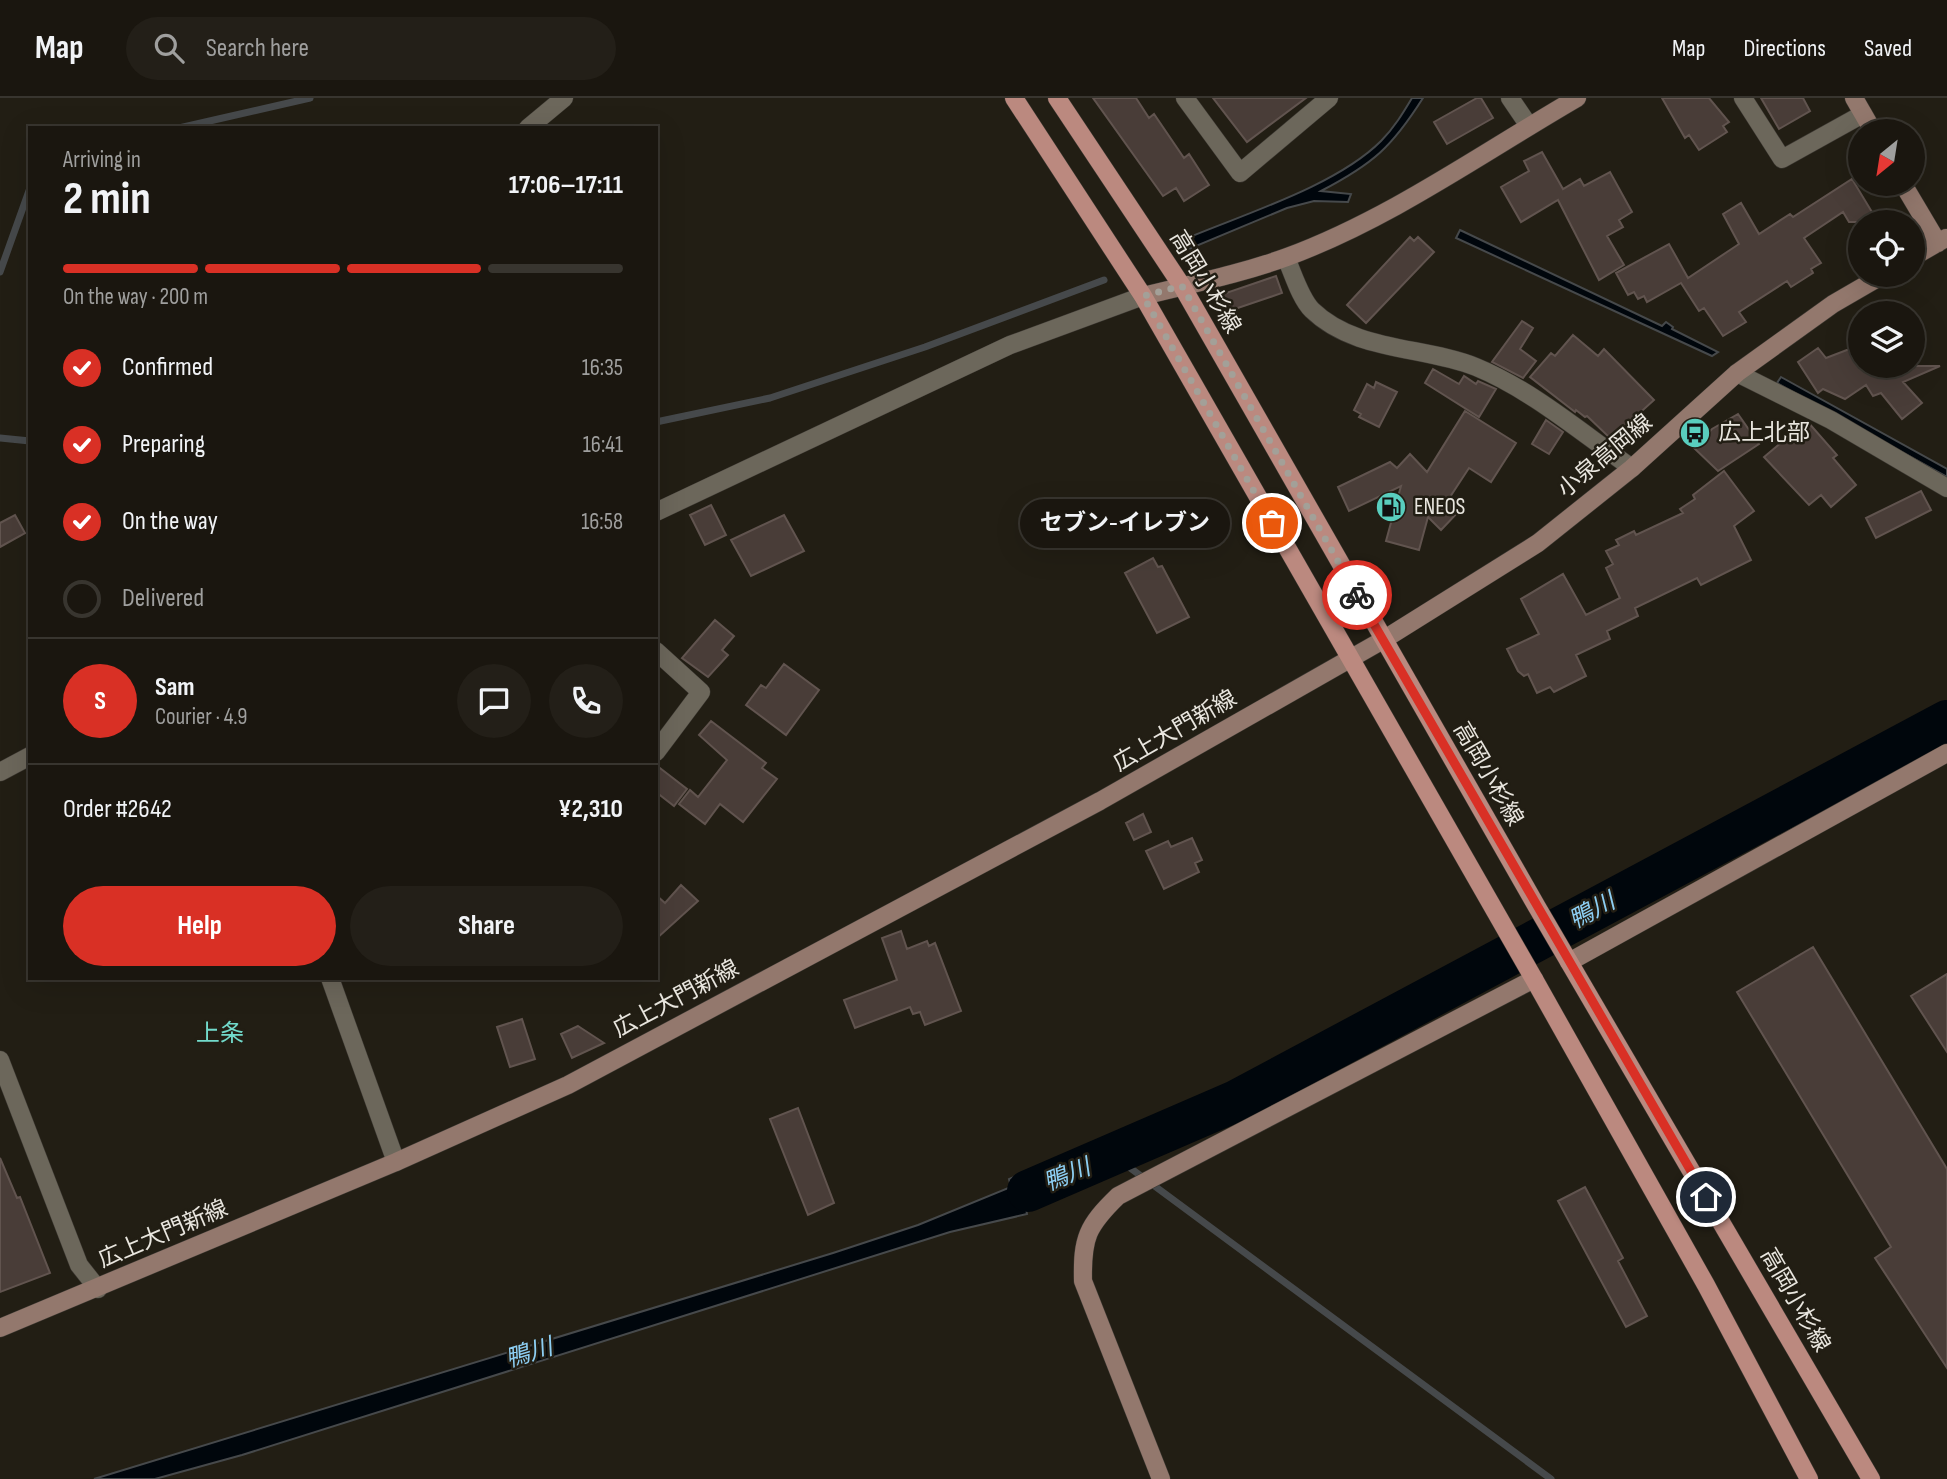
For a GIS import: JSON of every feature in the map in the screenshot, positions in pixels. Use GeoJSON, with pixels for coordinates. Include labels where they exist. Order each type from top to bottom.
{"type":"FeatureCollection","features":[{"type":"Feature","properties":{"kind":"main road"},"geometry":{"type":"LineString","coordinates":[[1014,98],[1143,296],[1531,974],[1706,1285],[1810,1479]]}},
{"type":"Feature","properties":{"kind":"main road","name":"高岡小杉線"},"geometry":{"type":"LineString","coordinates":[[1056,98],[1182,286],[1536,907],[1871,1479]]}},
{"type":"Feature","properties":{"kind":"main road"},"geometry":{"type":"LineString","coordinates":[[1143,296],[1286,258],[1362,224],[1577,98]]}},
{"type":"Feature","properties":{"kind":"main road"},"geometry":{"type":"LineString","coordinates":[[1911,196],[1942,240],[1925,250]]}},
{"type":"Feature","properties":{"kind":"main road","name":"小泉高岡線"},"geometry":{"type":"LineString","coordinates":[[1349,660],[1538,543],[1632,468],[1737,373],[1833,304],[1862,287]]}},
{"type":"Feature","properties":{"kind":"main road","name":"広上大門新線"},"geometry":{"type":"LineString","coordinates":[[0,1328],[396,1162],[568,1085],[1100,801],[1349,660]]}},
{"type":"Feature","properties":{"kind":"main road"},"geometry":{"type":"LineString","coordinates":[[1565,956],[1947,753]]}},
{"type":"Feature","properties":{"kind":"main road"},"geometry":{"type":"LineString","coordinates":[[1161,1479],[1083,1281],[1082,1247],[1097,1217],[1118,1196],[1531,974]]}},
{"type":"Feature","properties":{"kind":"street"},"geometry":{"type":"LineString","coordinates":[[530,126],[564,98]]}},
{"type":"Feature","properties":{"kind":"street"},"geometry":{"type":"LineString","coordinates":[[1185,98],[1240,173],[1329,98]]}},
{"type":"Feature","properties":{"kind":"street"},"geometry":{"type":"LineString","coordinates":[[1510,98],[1529,126]]}},
{"type":"Feature","properties":{"kind":"street"},"geometry":{"type":"LineString","coordinates":[[1743,98],[1782,159],[1858,106]]}},
{"type":"Feature","properties":{"kind":"street"},"geometry":{"type":"LineString","coordinates":[[1286,258],[1310,308],[1333,326],[1378,343],[1476,367],[1559,414],[1632,468]]}},
{"type":"Feature","properties":{"kind":"street"},"geometry":{"type":"LineString","coordinates":[[658,511],[1010,345],[1143,296]]}},
{"type":"Feature","properties":{"kind":"street"},"geometry":{"type":"LineString","coordinates":[[1737,373],[1831,420],[1947,488]]}},
{"type":"Feature","properties":{"kind":"street"},"geometry":{"type":"LineString","coordinates":[[658,653],[701,692],[658,749]]}},
{"type":"Feature","properties":{"kind":"street"},"geometry":{"type":"LineString","coordinates":[[0,772],[28,758]]}},
{"type":"Feature","properties":{"kind":"street"},"geometry":{"type":"LineString","coordinates":[[331,980],[396,1162]]}},
{"type":"Feature","properties":{"kind":"street"},"geometry":{"type":"LineString","coordinates":[[0,1060],[79,1265],[98,1289]]}},
{"type":"Feature","properties":{"kind":"water"},"geometry":{"type":"Polygon","coordinates":[[[1412,98],[1423,98],[1391,142],[1368,163],[1321,191],[1351,194],[1348,202],[1314,201],[1287,208],[1189,249],[1185,239],[1288,198],[1340,172],[1381,141],[1412,98]]]}},
{"type":"Feature","properties":{"kind":"water"},"geometry":{"type":"Polygon","coordinates":[[[1460,230],[1662,326],[1666,322],[1672,329],[1718,352],[1712,356],[1456,238],[1460,230]]]}},
{"type":"Feature","properties":{"kind":"water"},"geometry":{"type":"Polygon","coordinates":[[[1781,377],[1947,469],[1947,477],[1777,383],[1781,377]]]}},
{"type":"Feature","properties":{"kind":"water"},"geometry":{"type":"Polygon","coordinates":[[[1077,1159],[1085,1180],[1025,1203],[1027,1214],[950,1232],[242,1455],[155,1479],[94,1479],[833,1253],[918,1225],[1011,1187],[1009,1179],[1014,1177],[1018,1183],[1077,1159]]]}},
{"type":"Feature","properties":{"kind":"building"},"geometry":{"type":"Polygon","coordinates":[[[1093,98],[1136,98],[1149,118],[1154,114],[1184,158],[1189,154],[1209,185],[1184,201],[1176,188],[1163,196],[1093,98]]]}},
{"type":"Feature","properties":{"kind":"building"},"geometry":{"type":"Polygon","coordinates":[[[1213,98],[1306,98],[1247,142],[1213,98]]]}},
{"type":"Feature","properties":{"kind":"building"},"geometry":{"type":"Polygon","coordinates":[[[1481,98],[1493,118],[1447,144],[1434,122],[1481,98]]]}},
{"type":"Feature","properties":{"kind":"building"},"geometry":{"type":"Polygon","coordinates":[[[1662,98],[1709,98],[1729,122],[1723,126],[1727,132],[1699,150],[1689,135],[1685,138],[1662,98]]]}},
{"type":"Feature","properties":{"kind":"building"},"geometry":{"type":"Polygon","coordinates":[[[1761,98],[1803,98],[1810,111],[1779,129],[1761,98]]]}},
{"type":"Feature","properties":{"kind":"building"},"geometry":{"type":"Polygon","coordinates":[[[1542,152],[1563,189],[1580,179],[1584,186],[1610,172],[1632,212],[1619,220],[1623,227],[1607,236],[1624,265],[1599,280],[1558,200],[1521,222],[1501,187],[1529,171],[1524,161],[1542,152]]]}},
{"type":"Feature","properties":{"kind":"building"},"geometry":{"type":"Polygon","coordinates":[[[1848,182],[1848,196],[1862,196],[1871,210],[1848,210],[1848,220],[1843,212],[1804,238],[1821,263],[1811,269],[1813,273],[1791,287],[1787,281],[1739,312],[1746,322],[1723,336],[1704,308],[1699,311],[1681,283],[1647,302],[1644,296],[1638,299],[1634,292],[1628,295],[1616,273],[1669,244],[1688,278],[1739,244],[1723,214],[1741,203],[1759,234],[1790,214],[1793,217],[1848,182]]]}},
{"type":"Feature","properties":{"kind":"building"},"geometry":{"type":"Polygon","coordinates":[[[1410,237],[1414,241],[1418,237],[1434,252],[1366,323],[1347,305],[1410,237]]]}},
{"type":"Feature","properties":{"kind":"building"},"geometry":{"type":"Polygon","coordinates":[[[1276,276],[1282,293],[1229,311],[1223,294],[1276,276]]]}},
{"type":"Feature","properties":{"kind":"building"},"geometry":{"type":"Polygon","coordinates":[[[1522,321],[1533,328],[1520,349],[1536,361],[1523,378],[1492,362],[1522,321]]]}},
{"type":"Feature","properties":{"kind":"building"},"geometry":{"type":"Polygon","coordinates":[[[1573,335],[1598,356],[1604,349],[1654,400],[1611,439],[1587,416],[1576,410],[1575,412],[1530,377],[1551,353],[1555,356],[1573,335]]]}},
{"type":"Feature","properties":{"kind":"building"},"geometry":{"type":"Polygon","coordinates":[[[1818,348],[1826,358],[1848,350],[1848,378],[1912,378],[1903,382],[1922,403],[1902,419],[1881,393],[1873,396],[1866,385],[1845,399],[1823,389],[1818,393],[1798,362],[1818,348]]]}},
{"type":"Feature","properties":{"kind":"building"},"geometry":{"type":"Polygon","coordinates":[[[1925,366],[1940,366],[1925,372],[1925,366]]]}},
{"type":"Feature","properties":{"kind":"building"},"geometry":{"type":"Polygon","coordinates":[[[1433,369],[1459,384],[1464,376],[1476,384],[1478,381],[1496,389],[1479,417],[1425,383],[1433,369]]]}},
{"type":"Feature","properties":{"kind":"building"},"geometry":{"type":"Polygon","coordinates":[[[1376,382],[1397,392],[1379,427],[1359,417],[1361,414],[1354,410],[1367,384],[1374,388],[1376,382]]]}},
{"type":"Feature","properties":{"kind":"building"},"geometry":{"type":"Polygon","coordinates":[[[1465,411],[1516,443],[1491,482],[1469,468],[1450,497],[1461,509],[1441,530],[1428,517],[1419,550],[1386,541],[1401,486],[1349,511],[1338,487],[1390,462],[1397,468],[1410,454],[1427,472],[1465,411]]]}},
{"type":"Feature","properties":{"kind":"building"},"geometry":{"type":"Polygon","coordinates":[[[1738,414],[1759,444],[1718,471],[1694,448],[1712,429],[1738,414]]]}},
{"type":"Feature","properties":{"kind":"building"},"geometry":{"type":"Polygon","coordinates":[[[1546,420],[1563,432],[1549,454],[1532,444],[1546,420]]]}},
{"type":"Feature","properties":{"kind":"building"},"geometry":{"type":"Polygon","coordinates":[[[1807,421],[1837,455],[1833,458],[1856,485],[1831,507],[1821,495],[1809,505],[1764,457],[1807,421]]]}},
{"type":"Feature","properties":{"kind":"building"},"geometry":{"type":"Polygon","coordinates":[[[1724,471],[1754,511],[1734,526],[1751,560],[1701,585],[1697,578],[1635,608],[1638,616],[1607,631],[1610,639],[1576,655],[1586,676],[1554,692],[1550,687],[1537,693],[1528,674],[1524,676],[1518,671],[1507,649],[1539,634],[1521,599],[1563,574],[1586,615],[1620,598],[1606,568],[1613,564],[1606,551],[1619,545],[1616,540],[1634,531],[1636,535],[1683,513],[1680,509],[1695,499],[1693,495],[1724,471]]]}},
{"type":"Feature","properties":{"kind":"building"},"geometry":{"type":"Polygon","coordinates":[[[1921,491],[1931,510],[1876,538],[1866,518],[1921,491]]]}},
{"type":"Feature","properties":{"kind":"building"},"geometry":{"type":"Polygon","coordinates":[[[711,505],[726,535],[705,545],[690,515],[711,505]]]}},
{"type":"Feature","properties":{"kind":"building"},"geometry":{"type":"Polygon","coordinates":[[[15,515],[25,533],[0,547],[0,523],[15,515]]]}},
{"type":"Feature","properties":{"kind":"building"},"geometry":{"type":"Polygon","coordinates":[[[784,515],[804,551],[751,576],[731,540],[784,515]]]}},
{"type":"Feature","properties":{"kind":"building"},"geometry":{"type":"Polygon","coordinates":[[[1153,558],[1158,567],[1162,566],[1189,617],[1157,633],[1125,573],[1153,558]]]}},
{"type":"Feature","properties":{"kind":"building"},"geometry":{"type":"Polygon","coordinates":[[[715,620],[734,636],[722,650],[728,655],[708,677],[682,658],[715,620]]]}},
{"type":"Feature","properties":{"kind":"building"},"geometry":{"type":"Polygon","coordinates":[[[784,664],[819,690],[786,735],[746,705],[761,685],[766,688],[784,664]]]}},
{"type":"Feature","properties":{"kind":"building"},"geometry":{"type":"Polygon","coordinates":[[[711,721],[766,763],[762,768],[777,779],[743,822],[720,804],[705,824],[679,804],[690,790],[698,797],[727,760],[699,735],[711,721]]]}},
{"type":"Feature","properties":{"kind":"building"},"geometry":{"type":"Polygon","coordinates":[[[658,767],[687,789],[674,806],[658,794],[658,767]]]}},
{"type":"Feature","properties":{"kind":"building"},"geometry":{"type":"Polygon","coordinates":[[[1143,814],[1151,832],[1134,840],[1126,823],[1143,814]]]}},
{"type":"Feature","properties":{"kind":"building"},"geometry":{"type":"Polygon","coordinates":[[[1192,838],[1202,860],[1195,863],[1199,872],[1164,889],[1146,851],[1168,841],[1171,847],[1192,838]]]}},
{"type":"Feature","properties":{"kind":"building"},"geometry":{"type":"Polygon","coordinates":[[[681,885],[698,901],[658,937],[658,897],[665,903],[681,885]]]}},
{"type":"Feature","properties":{"kind":"building"},"geometry":{"type":"Polygon","coordinates":[[[901,931],[907,949],[927,941],[929,946],[935,943],[961,1011],[925,1025],[920,1012],[913,1014],[910,1007],[855,1028],[844,1000],[897,980],[882,938],[901,931]]]}},
{"type":"Feature","properties":{"kind":"building"},"geometry":{"type":"Polygon","coordinates":[[[1813,947],[1947,1169],[1947,1368],[1875,1258],[1891,1247],[1737,992],[1813,947]]]}},
{"type":"Feature","properties":{"kind":"building"},"geometry":{"type":"Polygon","coordinates":[[[1947,974],[1947,1052],[1911,996],[1947,974]]]}},
{"type":"Feature","properties":{"kind":"building"},"geometry":{"type":"Polygon","coordinates":[[[522,1019],[535,1059],[510,1067],[497,1027],[522,1019]]]}},
{"type":"Feature","properties":{"kind":"building"},"geometry":{"type":"Polygon","coordinates":[[[578,1026],[604,1043],[572,1058],[561,1034],[578,1026]]]}},
{"type":"Feature","properties":{"kind":"building"},"geometry":{"type":"Polygon","coordinates":[[[798,1108],[834,1203],[808,1215],[770,1119],[798,1108]]]}},
{"type":"Feature","properties":{"kind":"building"},"geometry":{"type":"Polygon","coordinates":[[[0,1158],[17,1198],[20,1197],[50,1273],[0,1292],[0,1158]]]}},
{"type":"Feature","properties":{"kind":"building"},"geometry":{"type":"Polygon","coordinates":[[[1585,1187],[1623,1258],[1618,1261],[1647,1316],[1626,1327],[1558,1201],[1585,1187]]]}},
{"type":"Feature","properties":{"kind":"waterway"},"geometry":{"type":"LineString","coordinates":[[188,126],[310,98]]}},
{"type":"Feature","properties":{"kind":"waterway"},"geometry":{"type":"LineString","coordinates":[[0,272],[28,194]]}},
{"type":"Feature","properties":{"kind":"waterway"},"geometry":{"type":"LineString","coordinates":[[658,422],[770,398],[925,347],[1104,280]]}},
{"type":"Feature","properties":{"kind":"waterway"},"geometry":{"type":"LineString","coordinates":[[0,438],[28,441]]}},
{"type":"Feature","properties":{"kind":"waterway","name":"鴨川"},"geometry":{"type":"LineString","coordinates":[[1028,1191],[1236,1101],[1947,721]]}},
{"type":"Feature","properties":{"kind":"waterway"},"geometry":{"type":"LineString","coordinates":[[1114,1156],[1551,1479]]}},
{"type":"Feature","properties":{"kind":"way so far"},"geometry":{"type":"LineString","coordinates":[[1272,523],[1143,296],[1182,286],[1357,595]]}},
{"type":"Feature","properties":{"kind":"place","name":"広上北部"},"geometry":{"type":"Point","coordinates":[1695,433]}},
{"type":"Feature","properties":{"kind":"place","name":"ENEOS"},"geometry":{"type":"Point","coordinates":[1391,507]}},
{"type":"Feature","properties":{"kind":"place","name":"セブン-イレブン"},"geometry":{"type":"Point","coordinates":[1272,523]}},
{"type":"Feature","properties":{"kind":"district","name":"上条"},"geometry":{"type":"Point","coordinates":[220,1033]}},
{"type":"Feature","properties":{"kind":"route"},"geometry":{"type":"LineString","coordinates":[[1357,595],[1706,1197]]}}]}
